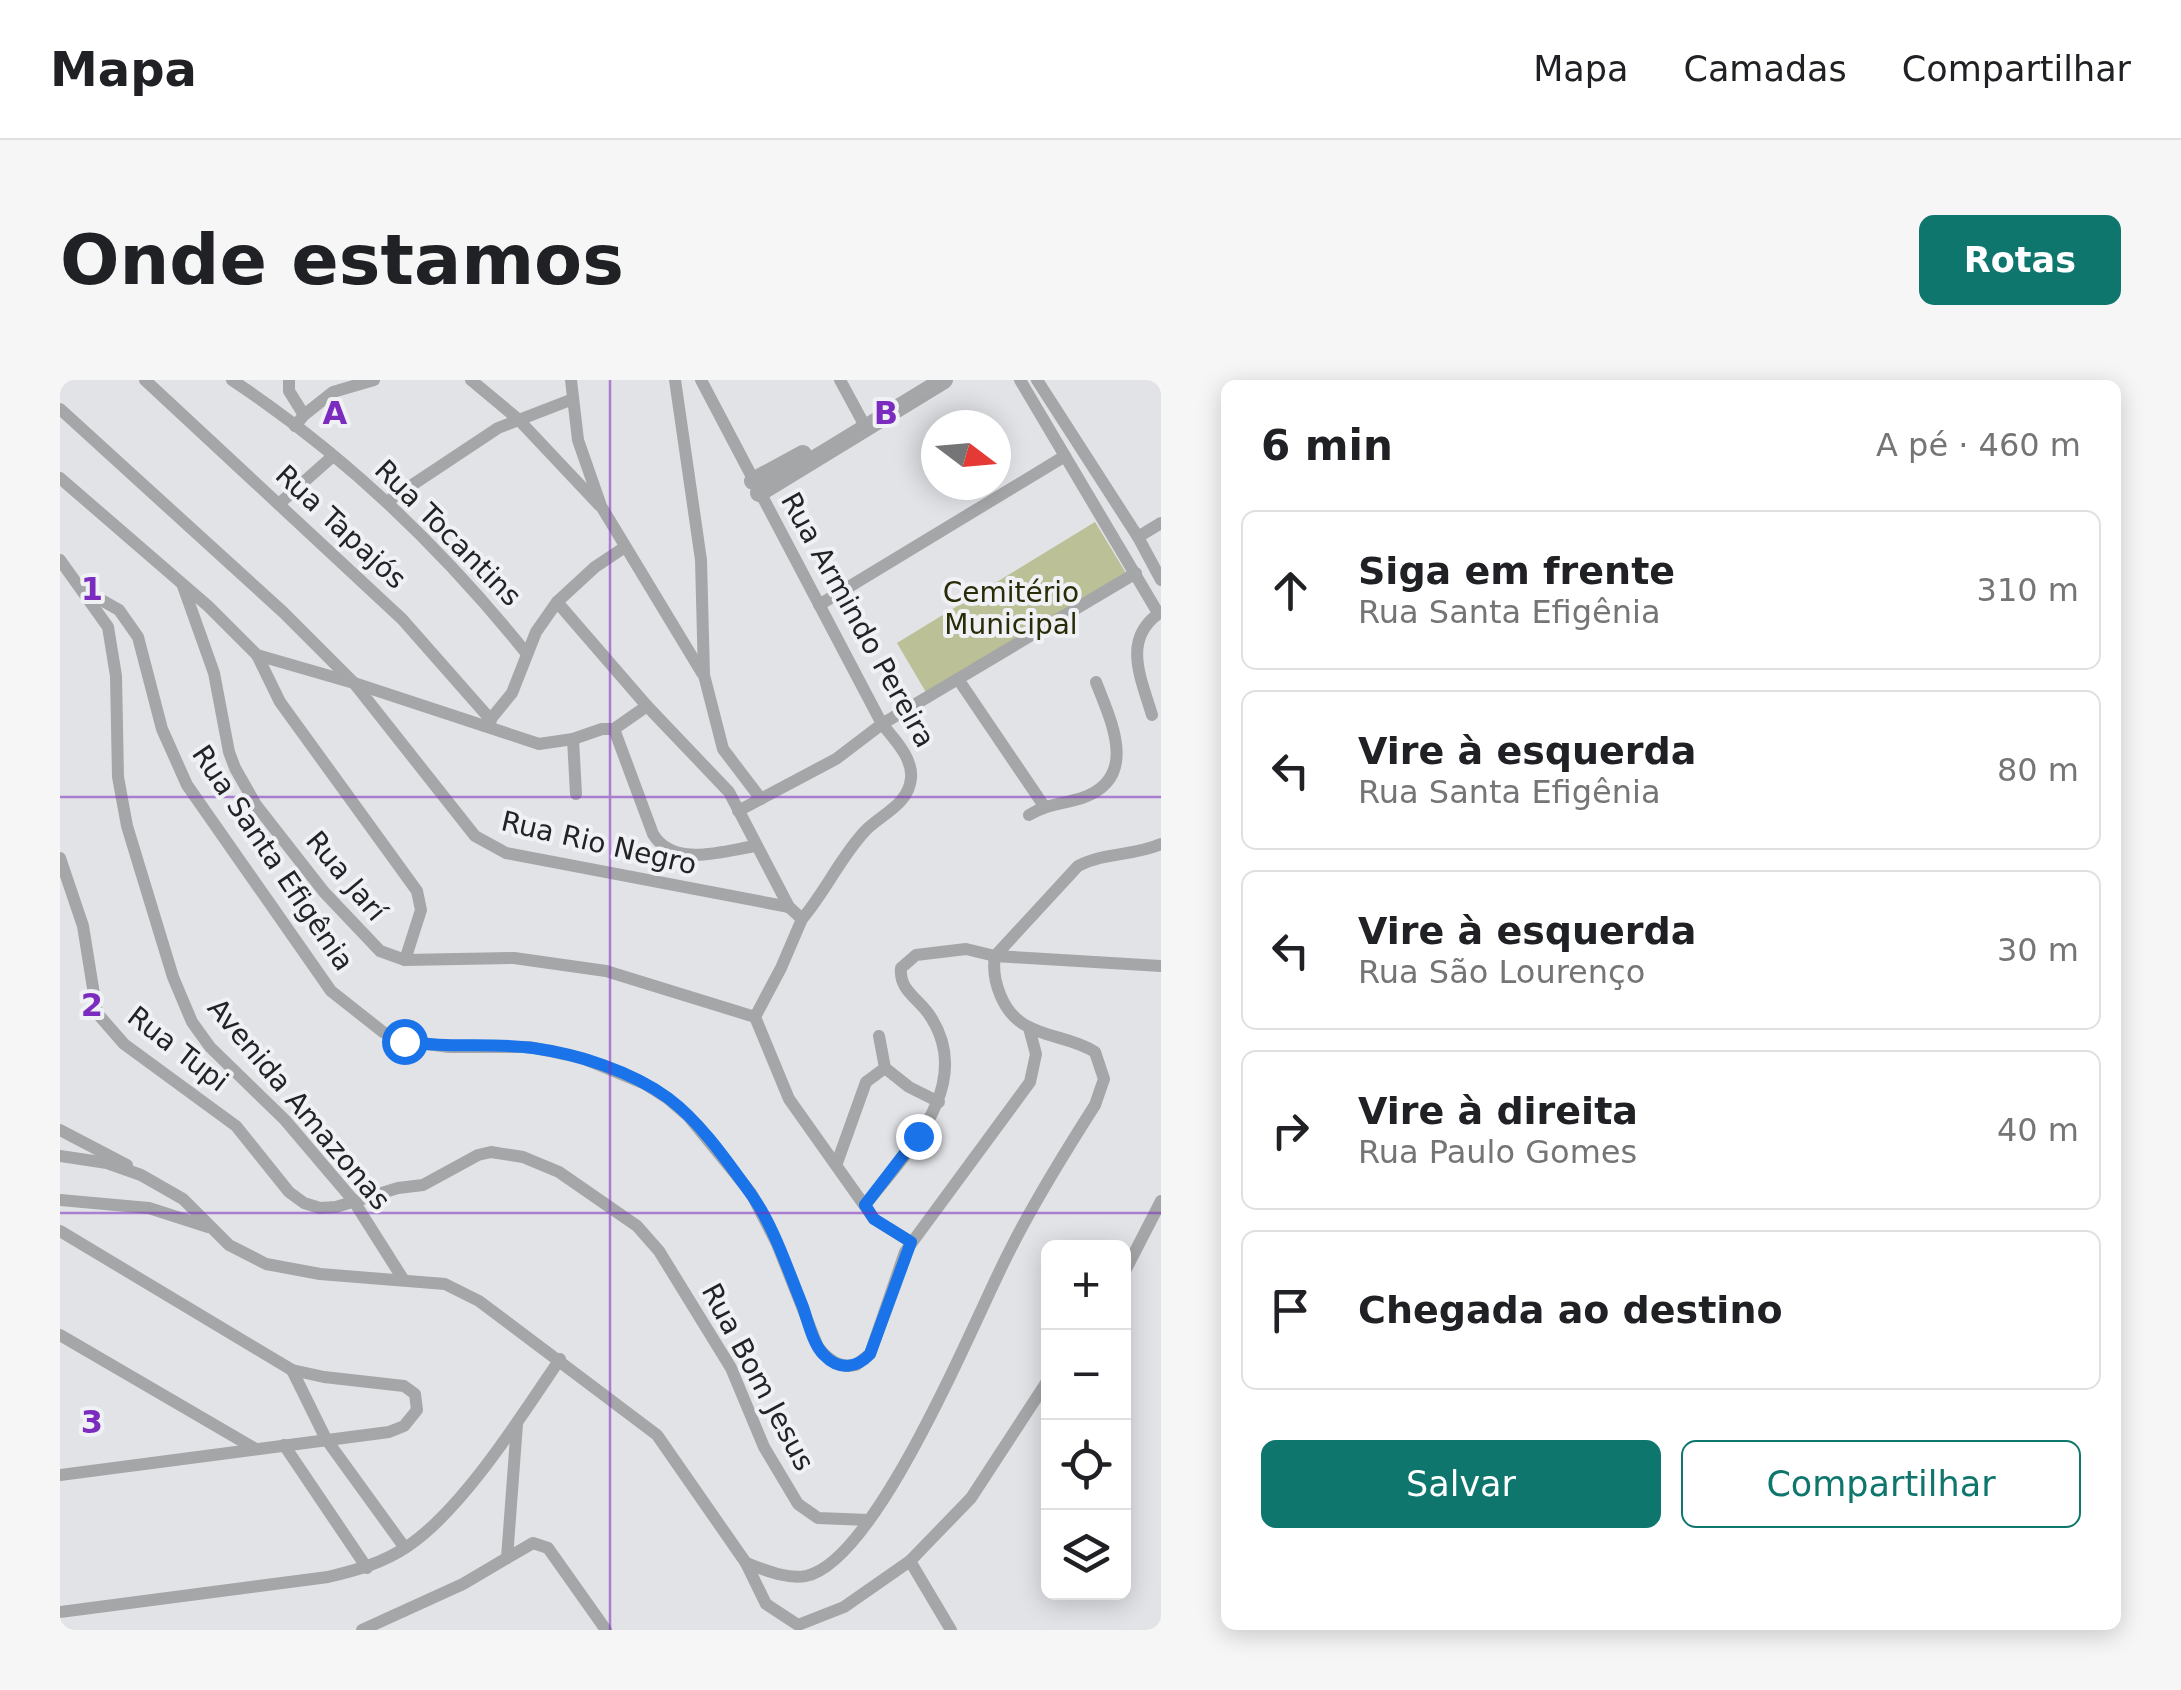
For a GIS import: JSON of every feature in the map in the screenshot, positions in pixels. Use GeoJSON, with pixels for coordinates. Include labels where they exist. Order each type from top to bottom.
{"type":"FeatureCollection","features":[{"type":"Feature","properties":{"kind":"street","name":"Rua Tapajós"},"geometry":{"type":"LineString","coordinates":[[145,380],[425,642],[488,723]]}},
{"type":"Feature","properties":{"kind":"street","name":"Rua Tocantins"},"geometry":{"type":"LineString","coordinates":[[232,380],[299,421],[333,456],[388,500],[480,596],[527,654]]}},
{"type":"Feature","properties":{"kind":"street"},"geometry":{"type":"LineString","coordinates":[[289,380],[299,421],[341,387],[374,380]]}},
{"type":"Feature","properties":{"kind":"street"},"geometry":{"type":"LineString","coordinates":[[471,380],[518,419],[600,506],[704,675]]}},
{"type":"Feature","properties":{"kind":"street"},"geometry":{"type":"LineString","coordinates":[[571,380],[578,440],[600,506]]}},
{"type":"Feature","properties":{"kind":"street"},"geometry":{"type":"LineString","coordinates":[[675,380],[701,560],[704,675],[723,750],[761,799]]}},
{"type":"Feature","properties":{"kind":"street","name":"Rua Armindo Pereira"},"geometry":{"type":"LineString","coordinates":[[702,380],[882,724],[910,765],[909,788],[901,801],[866,830],[802,919],[755,1017]]}},
{"type":"Feature","properties":{"kind":"street"},"geometry":{"type":"LineString","coordinates":[[840,380],[864,424]]}},
{"type":"Feature","properties":{"kind":"street"},"geometry":{"type":"LineString","coordinates":[[864,424],[934,380]]}},
{"type":"Feature","properties":{"kind":"street"},"geometry":{"type":"LineString","coordinates":[[756,487],[944,380]]}},
{"type":"Feature","properties":{"kind":"street"},"geometry":{"type":"LineString","coordinates":[[1020,380],[1159,613],[1141,629],[1137,648],[1152,715]]}},
{"type":"Feature","properties":{"kind":"street"},"geometry":{"type":"LineString","coordinates":[[1037,380],[1161,580]]}},
{"type":"Feature","properties":{"kind":"street"},"geometry":{"type":"LineString","coordinates":[[388,500],[498,428],[572,399]]}},
{"type":"Feature","properties":{"kind":"street","name":"Rua Rio Negro"},"geometry":{"type":"LineString","coordinates":[[60,409],[283,612],[354,683],[475,836],[492,848],[581,870],[789,907]]}},
{"type":"Feature","properties":{"kind":"street"},"geometry":{"type":"LineString","coordinates":[[280,503],[333,456]]}},
{"type":"Feature","properties":{"kind":"street"},"geometry":{"type":"LineString","coordinates":[[819,605],[1065,456]]}},
{"type":"Feature","properties":{"kind":"street"},"geometry":{"type":"LineString","coordinates":[[60,478],[208,606],[258,655],[280,702],[417,892],[421,910],[406,960],[514,958],[554,962],[606,971],[755,1017],[790,1099],[874,1219],[911,1242]]}},
{"type":"Feature","properties":{"kind":"street"},"geometry":{"type":"LineString","coordinates":[[1138,538],[1161,523]]}},
{"type":"Feature","properties":{"kind":"street"},"geometry":{"type":"LineString","coordinates":[[488,723],[512,694],[541,624],[557,602],[625,547]]}},
{"type":"Feature","properties":{"kind":"street","name":"Avenida Amazonas"},"geometry":{"type":"LineString","coordinates":[[60,560],[108,628],[114,651],[118,777],[126,826],[173,978],[192,1022],[210,1047],[284,1120],[353,1200],[402,1279]]}},
{"type":"Feature","properties":{"kind":"street"},"geometry":{"type":"LineString","coordinates":[[738,811],[836,759],[882,724],[1136,573]]}},
{"type":"Feature","properties":{"kind":"street","name":"Rua Jarí"},"geometry":{"type":"LineString","coordinates":[[183,586],[214,673],[229,752],[256,805],[368,942],[406,960]]}},
{"type":"Feature","properties":{"kind":"street","name":"Rua Santa Efigênia"},"geometry":{"type":"LineString","coordinates":[[82,589],[119,610],[138,637],[162,730],[187,785],[331,990],[383,1032],[404,1041],[449,1047],[530,1047],[582,1058],[668,1098],[688,1116],[751,1194],[777,1244],[818,1347],[838,1364],[856,1366],[870,1354],[911,1242],[1030,1082],[1036,1054],[1029,1028]]}},
{"type":"Feature","properties":{"kind":"street"},"geometry":{"type":"LineString","coordinates":[[557,602],[728,792],[789,907],[802,919]]}},
{"type":"Feature","properties":{"kind":"street"},"geometry":{"type":"LineString","coordinates":[[258,655],[488,723],[539,744],[614,729],[648,706]]}},
{"type":"Feature","properties":{"kind":"street"},"geometry":{"type":"LineString","coordinates":[[958,679],[1044,806]]}},
{"type":"Feature","properties":{"kind":"street"},"geometry":{"type":"LineString","coordinates":[[1029,815],[1044,806],[1093,793],[1117,764],[1114,728],[1096,682]]}},
{"type":"Feature","properties":{"kind":"street"},"geometry":{"type":"LineString","coordinates":[[614,729],[653,834],[663,848],[692,854],[755,846]]}},
{"type":"Feature","properties":{"kind":"street"},"geometry":{"type":"LineString","coordinates":[[573,740],[576,794]]}},
{"type":"Feature","properties":{"kind":"street"},"geometry":{"type":"LineString","coordinates":[[697,756],[723,750]]}},
{"type":"Feature","properties":{"kind":"street"},"geometry":{"type":"LineString","coordinates":[[746,1563],[775,1573],[805,1576],[821,1569],[847,1548],[908,1461],[1011,1246],[1101,1090],[1103,1069],[1096,1052],[1020,1022],[996,985],[992,973],[995,956],[1078,866],[1096,857],[1161,844]]}},
{"type":"Feature","properties":{"kind":"street","name":"Rua Tupi"},"geometry":{"type":"LineString","coordinates":[[60,858],[83,926],[92,998],[108,1028],[168,1078],[236,1126],[289,1192],[320,1208],[353,1200]]}},
{"type":"Feature","properties":{"kind":"street"},"geometry":{"type":"LineString","coordinates":[[865,1205],[939,1102],[946,1069],[942,1046],[928,1014],[903,985],[900,968],[916,955],[966,949],[995,956],[1161,966]]}},
{"type":"Feature","properties":{"kind":"street"},"geometry":{"type":"LineString","coordinates":[[879,1036],[885,1068],[909,1087],[939,1102]]}},
{"type":"Feature","properties":{"kind":"street"},"geometry":{"type":"LineString","coordinates":[[837,1163],[866,1082],[885,1068]]}},
{"type":"Feature","properties":{"kind":"street"},"geometry":{"type":"LineString","coordinates":[[60,1130],[112,1155],[184,1199],[229,1244],[266,1264],[320,1274],[445,1284],[462,1293],[560,1359],[656,1435],[746,1563],[766,1604],[798,1627],[844,1608],[910,1561],[971,1498],[1041,1391]]}},
{"type":"Feature","properties":{"kind":"street","name":"Rua Bom Jesus"},"geometry":{"type":"LineString","coordinates":[[353,1200],[423,1185],[491,1152],[523,1157],[559,1172],[636,1226],[659,1251],[731,1368],[764,1447],[798,1504],[818,1518],[868,1520]]}},
{"type":"Feature","properties":{"kind":"street"},"geometry":{"type":"LineString","coordinates":[[60,1156],[107,1163],[141,1175]]}},
{"type":"Feature","properties":{"kind":"street"},"geometry":{"type":"LineString","coordinates":[[60,1200],[150,1208],[215,1229]]}},
{"type":"Feature","properties":{"kind":"street"},"geometry":{"type":"LineString","coordinates":[[1131,1260],[1161,1201]]}},
{"type":"Feature","properties":{"kind":"street"},"geometry":{"type":"LineString","coordinates":[[60,1231],[292,1370],[324,1378],[404,1386],[415,1394],[417,1410],[404,1426],[389,1432],[64,1471]]}},
{"type":"Feature","properties":{"kind":"street"},"geometry":{"type":"LineString","coordinates":[[60,1334],[254,1448]]}},
{"type":"Feature","properties":{"kind":"street"},"geometry":{"type":"LineString","coordinates":[[60,1612],[328,1578],[366,1568],[405,1548],[451,1506],[518,1422],[560,1359]]}},
{"type":"Feature","properties":{"kind":"street"},"geometry":{"type":"LineString","coordinates":[[292,1370],[326,1439],[405,1548]]}},
{"type":"Feature","properties":{"kind":"street"},"geometry":{"type":"LineString","coordinates":[[507,1558],[518,1422]]}},
{"type":"Feature","properties":{"kind":"street"},"geometry":{"type":"LineString","coordinates":[[284,1445],[366,1568]]}},
{"type":"Feature","properties":{"kind":"street"},"geometry":{"type":"LineString","coordinates":[[362,1630],[464,1584],[533,1544],[548,1548],[606,1630]]}},
{"type":"Feature","properties":{"kind":"street"},"geometry":{"type":"LineString","coordinates":[[910,1561],[951,1630]]}},
{"type":"Feature","properties":{"kind":"green space","name":"Cemitério Municipal"},"geometry":{"type":"Polygon","coordinates":[[[1095,522],[1126,573],[927,694],[897,643],[1095,522]]]}},
{"type":"Feature","properties":{"kind":"route"},"geometry":{"type":"LineString","coordinates":[[404,1041],[449,1047],[530,1047],[582,1058],[668,1098],[688,1116],[751,1194],[777,1244],[818,1347],[832,1361],[848,1367],[856,1366],[870,1354],[911,1242],[874,1219],[865,1205],[918,1136]]}}]}
